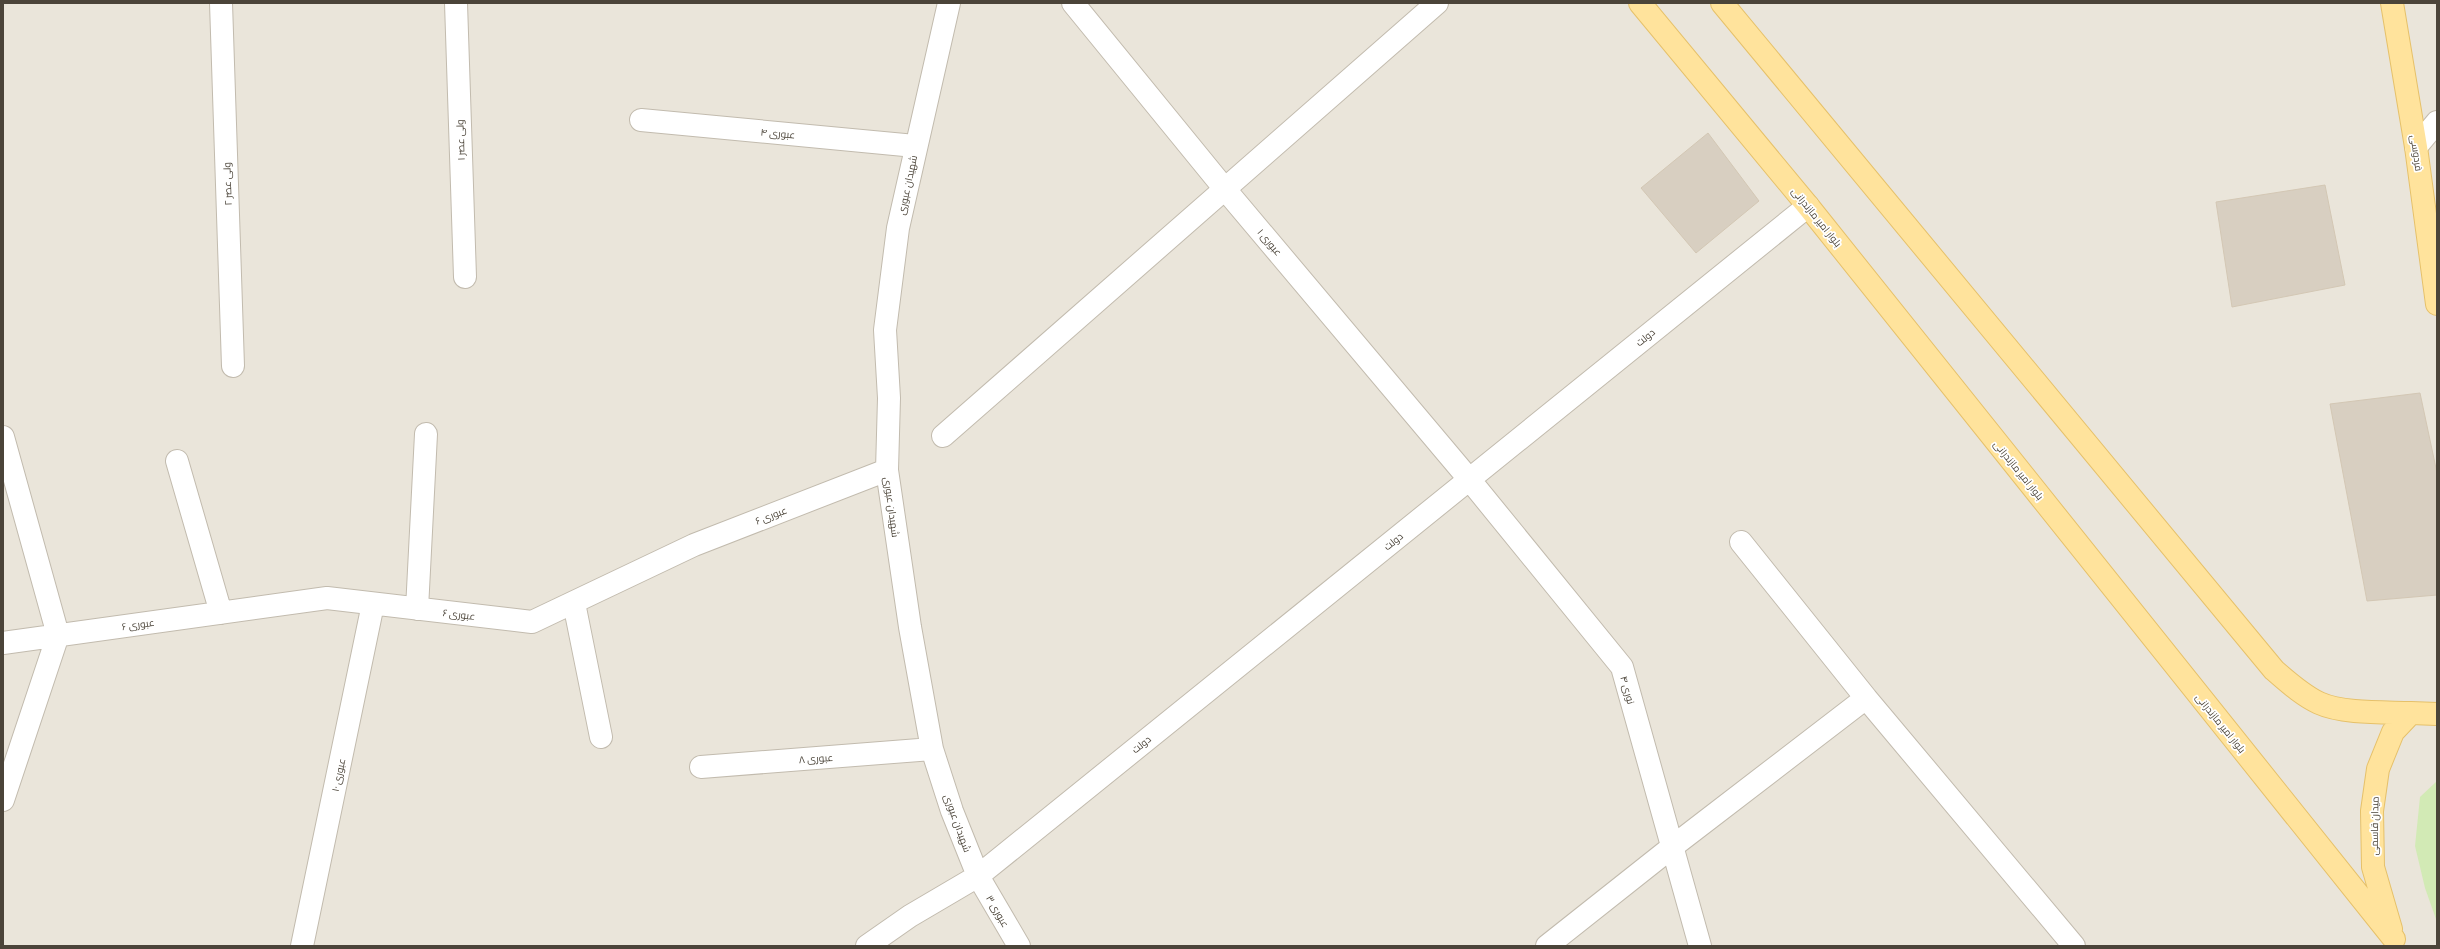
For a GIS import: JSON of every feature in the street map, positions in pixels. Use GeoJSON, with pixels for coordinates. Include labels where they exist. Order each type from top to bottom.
{"type":"FeatureCollection","features":[{"type":"Feature","properties":{"kind":"main road","name":"بلوار امیر مازندرانی"},"geometry":{"type":"LineString","coordinates":[[1640,3],[1808,206],[2396,943]]}},
{"type":"Feature","properties":{"kind":"main road"},"geometry":{"type":"LineString","coordinates":[[1722,3],[2274,670],[2296,688],[2320,703],[2365,712],[2437,714]]}},
{"type":"Feature","properties":{"kind":"main road","name":"فردوسی"},"geometry":{"type":"LineString","coordinates":[[2392,3],[2416,147],[2437,304]]}},
{"type":"Feature","properties":{"kind":"main road","name":"میدان قاسمی"},"geometry":{"type":"LineString","coordinates":[[2396,943],[2373,867],[2372,811],[2378,769],[2393,732],[2411,713]]}},
{"type":"Feature","properties":{"kind":"street","name":"ولی عصر ۲"},"geometry":{"type":"LineString","coordinates":[[221,3],[233,366]]}},
{"type":"Feature","properties":{"kind":"street","name":"ولی عصر ۱"},"geometry":{"type":"LineString","coordinates":[[456,3],[465,277]]}},
{"type":"Feature","properties":{"kind":"street","name":"شهیدان عبوری"},"geometry":{"type":"LineString","coordinates":[[949,3],[915,146],[898,228],[885,330],[889,398],[887,470],[910,627],[932,749],[952,811],[978,876]]}},
{"type":"Feature","properties":{"kind":"street","name":"عبوری ۱"},"geometry":{"type":"LineString","coordinates":[[1073,3],[1224,188],[1469,479]]}},
{"type":"Feature","properties":{"kind":"street"},"geometry":{"type":"LineString","coordinates":[[943,436],[1224,188],[1437,3]]}},
{"type":"Feature","properties":{"kind":"street","name":"عبوری ۴"},"geometry":{"type":"LineString","coordinates":[[641,120],[915,146]]}},
{"type":"Feature","properties":{"kind":"street"},"geometry":{"type":"LineString","coordinates":[[2416,147],[2437,122]]}},
{"type":"Feature","properties":{"kind":"street","name":"دولت"},"geometry":{"type":"LineString","coordinates":[[978,876],[1808,206]]}},
{"type":"Feature","properties":{"kind":"street"},"geometry":{"type":"LineString","coordinates":[[417,609],[426,434]]}},
{"type":"Feature","properties":{"kind":"street"},"geometry":{"type":"LineString","coordinates":[[3,437],[58,635],[3,800]]}},
{"type":"Feature","properties":{"kind":"street"},"geometry":{"type":"LineString","coordinates":[[177,461],[221,613]]}},
{"type":"Feature","properties":{"kind":"street","name":"عبوری ۶"},"geometry":{"type":"LineString","coordinates":[[3,643],[328,598],[532,622],[694,545],[887,470]]}},
{"type":"Feature","properties":{"kind":"street","name":"نوری ۴"},"geometry":{"type":"LineString","coordinates":[[1469,479],[1622,668],[1700,946]]}},
{"type":"Feature","properties":{"kind":"street"},"geometry":{"type":"LineString","coordinates":[[1741,542],[1866,698],[2074,946]]}},
{"type":"Feature","properties":{"kind":"street"},"geometry":{"type":"LineString","coordinates":[[574,602],[601,737]]}},
{"type":"Feature","properties":{"kind":"street","name":"عبوری ۱۰"},"geometry":{"type":"LineString","coordinates":[[302,946],[373,604]]}},
{"type":"Feature","properties":{"kind":"street"},"geometry":{"type":"LineString","coordinates":[[1547,946],[1672,846],[1866,698]]}},
{"type":"Feature","properties":{"kind":"street","name":"عبوری ۸"},"geometry":{"type":"LineString","coordinates":[[701,767],[932,749]]}},
{"type":"Feature","properties":{"kind":"street"},"geometry":{"type":"LineString","coordinates":[[867,946],[910,916],[978,876]]}},
{"type":"Feature","properties":{"kind":"street","name":"عبوری ۳"},"geometry":{"type":"LineString","coordinates":[[978,876],[1019,946]]}},
{"type":"Feature","properties":{"kind":"shaded area"},"geometry":{"type":"Polygon","coordinates":[[[3,3],[2437,3],[2437,946],[3,946],[3,3]]]}},
{"type":"Feature","properties":{"kind":"green space"},"geometry":{"type":"Polygon","coordinates":[[[2437,781],[2437,922],[2425,888],[2415,846],[2420,797],[2437,781]]]}},
{"type":"Feature","properties":{"kind":"building"},"geometry":{"type":"Polygon","coordinates":[[[1708,133],[1759,201],[1696,253],[1641,188],[1708,133]]]}},
{"type":"Feature","properties":{"kind":"building"},"geometry":{"type":"Polygon","coordinates":[[[2325,185],[2345,285],[2232,307],[2216,202],[2325,185]]]}},
{"type":"Feature","properties":{"kind":"building"},"geometry":{"type":"Polygon","coordinates":[[[2420,393],[2437,473],[2437,595],[2367,601],[2330,404],[2420,393]]]}}]}
